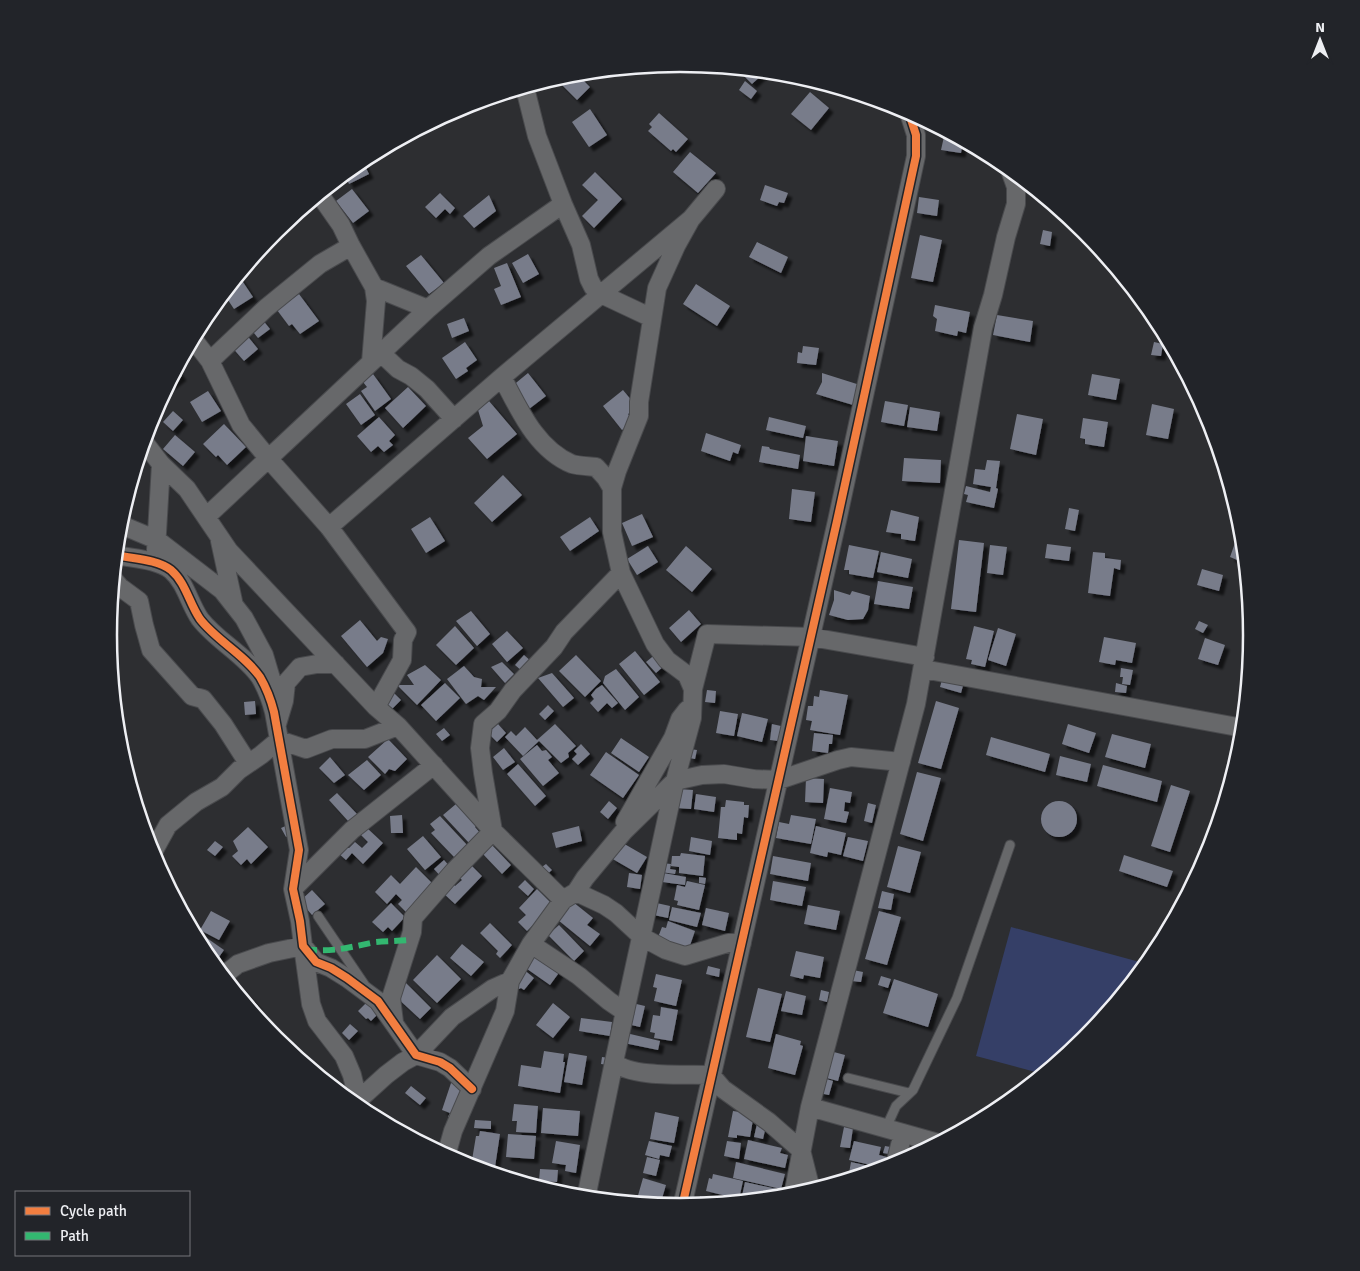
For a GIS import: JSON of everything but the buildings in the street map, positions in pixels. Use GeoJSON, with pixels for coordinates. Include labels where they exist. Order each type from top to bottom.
{"type":"FeatureCollection","features":[{"type":"Feature","properties":{"kind":"street"},"geometry":{"type":"LineString","coordinates":[[527,94],[537,136],[563,204],[581,244],[593,287],[601,294],[652,318]]}},
{"type":"Feature","properties":{"kind":"street"},"geometry":{"type":"LineString","coordinates":[[684,1198],[811,637],[916,156],[916,135],[912,123]]}},
{"type":"Feature","properties":{"kind":"street"},"geometry":{"type":"LineString","coordinates":[[795,1187],[810,1107],[916,704],[983,328],[1016,204],[1015,183]]}},
{"type":"Feature","properties":{"kind":"street"},"geometry":{"type":"LineString","coordinates":[[329,526],[502,377],[691,219],[716,190]]}},
{"type":"Feature","properties":{"kind":"street"},"geometry":{"type":"LineString","coordinates":[[324,200],[342,225],[351,246],[374,287],[376,301],[376,358]]}},
{"type":"Feature","properties":{"kind":"street"},"geometry":{"type":"LineString","coordinates":[[206,517],[428,309],[489,256],[563,204]]}},
{"type":"Feature","properties":{"kind":"street"},"geometry":{"type":"LineString","coordinates":[[613,844],[673,738],[680,719],[693,695],[687,675],[667,660],[655,644],[621,573],[612,532],[612,488],[639,416],[639,402],[657,288],[691,219]]}},
{"type":"Feature","properties":{"kind":"street"},"geometry":{"type":"LineString","coordinates":[[210,361],[266,308],[320,264],[351,246]]}},
{"type":"Feature","properties":{"kind":"street"},"geometry":{"type":"LineString","coordinates":[[374,287],[428,309]]}},
{"type":"Feature","properties":{"kind":"street"},"geometry":{"type":"LineString","coordinates":[[198,345],[210,361],[241,425],[329,526],[407,632],[403,640],[402,660],[376,707]]}},
{"type":"Feature","properties":{"kind":"street"},"geometry":{"type":"LineString","coordinates":[[376,358],[411,376],[454,419]]}},
{"type":"Feature","properties":{"kind":"street"},"geometry":{"type":"LineString","coordinates":[[502,377],[531,429],[546,446],[573,464],[596,467],[612,488]]}},
{"type":"Feature","properties":{"kind":"street"},"geometry":{"type":"LineString","coordinates":[[149,449],[161,464],[187,489],[229,550],[376,707],[398,726],[493,831],[569,896],[604,905],[616,913],[642,937],[666,950],[685,956],[728,943],[742,943]]}},
{"type":"Feature","properties":{"kind":"street"},"geometry":{"type":"LineString","coordinates":[[155,563],[161,464]]}},
{"type":"Feature","properties":{"kind":"street"},"geometry":{"type":"LineString","coordinates":[[128,528],[157,540],[188,562],[222,590],[244,618],[264,655],[275,688],[277,732]]}},
{"type":"Feature","properties":{"kind":"street"},"geometry":{"type":"LineString","coordinates":[[218,535],[234,605]]}},
{"type":"Feature","properties":{"kind":"street"},"geometry":{"type":"LineString","coordinates":[[123,556],[155,563],[170,569],[180,580],[199,617],[208,628],[259,676],[269,694],[288,782],[299,850],[293,889],[300,921],[311,1004],[317,1021],[344,1056],[352,1075],[355,1095]]}},
{"type":"Feature","properties":{"kind":"street"},"geometry":{"type":"LineString","coordinates":[[493,831],[480,748],[483,724],[498,711],[514,690],[554,647],[564,632],[621,573]]}},
{"type":"Feature","properties":{"kind":"street"},"geometry":{"type":"LineString","coordinates":[[119,586],[139,601],[151,650],[192,696],[203,699],[223,724],[248,763]]}},
{"type":"Feature","properties":{"kind":"street"},"geometry":{"type":"LineString","coordinates":[[587,1191],[675,781],[692,718],[693,695],[707,634],[811,637],[924,663],[1235,726]]}},
{"type":"Feature","properties":{"kind":"street"},"geometry":{"type":"LineString","coordinates":[[157,844],[168,825],[196,802],[222,787],[277,732],[286,683],[300,667],[317,664],[336,664]]}},
{"type":"Feature","properties":{"kind":"street"},"geometry":{"type":"LineString","coordinates":[[277,732],[306,749],[332,739],[365,739],[398,726]]}},
{"type":"Feature","properties":{"kind":"street"},"geometry":{"type":"LineString","coordinates":[[448,1148],[453,1131],[505,1011],[510,981],[531,944],[624,831],[675,781],[724,774],[754,780],[779,780],[851,757],[901,762]]}},
{"type":"Feature","properties":{"kind":"street"},"geometry":{"type":"LineString","coordinates":[[293,889],[352,830],[434,765]]}},
{"type":"Feature","properties":{"kind":"street"},"geometry":{"type":"LineString","coordinates":[[394,1024],[391,998],[412,932],[413,918],[493,831]]}},
{"type":"Feature","properties":{"kind":"street"},"geometry":{"type":"LineString","coordinates":[[531,944],[579,976],[625,1012]]}},
{"type":"Feature","properties":{"kind":"street"},"geometry":{"type":"LineString","coordinates":[[229,972],[238,964],[269,953],[303,946]]}},
{"type":"Feature","properties":{"kind":"street"},"geometry":{"type":"LineString","coordinates":[[303,946],[316,962],[331,968],[374,998],[416,1055],[440,1062],[450,1068],[472,1088]]}},
{"type":"Feature","properties":{"kind":"street"},"geometry":{"type":"LineString","coordinates":[[360,1099],[402,1062],[416,1055],[452,1016],[492,989],[510,981]]}},
{"type":"Feature","properties":{"kind":"street"},"geometry":{"type":"LineString","coordinates":[[614,1062],[619,1067],[632,1071],[656,1074],[711,1074],[723,1088],[769,1122],[801,1150],[809,1183]]}},
{"type":"Feature","properties":{"kind":"street"},"geometry":{"type":"LineString","coordinates":[[810,1107],[928,1140]]}},
{"type":"Feature","properties":{"kind":"street"},"geometry":{"type":"LineString","coordinates":[[898,1155],[903,1133]]}},
{"type":"Feature","properties":{"kind":"lane"},"geometry":{"type":"LineString","coordinates":[[886,1128],[896,1106],[913,1090],[957,998],[1010,845]]}},
{"type":"Feature","properties":{"kind":"lane"},"geometry":{"type":"LineString","coordinates":[[318,916],[374,998]]}},
{"type":"Feature","properties":{"kind":"lane"},"geometry":{"type":"LineString","coordinates":[[848,1078],[909,1093]]}},
{"type":"Feature","properties":{"kind":"shaded area"},"geometry":{"type":"Polygon","coordinates":[[[1011,927],[1138,962],[1103,1007],[1078,1034],[1035,1072],[976,1056],[1011,927]]]}},
{"type":"Feature","properties":{"kind":"marked path"},"geometry":{"type":"LineString","coordinates":[[305,949],[332,950],[376,942],[409,940]]}},
{"type":"Feature","properties":{"kind":"cycle path"},"geometry":{"type":"LineString","coordinates":[[684,1198],[837,521],[916,156],[916,135],[912,123]]}},
{"type":"Feature","properties":{"kind":"cycle path"},"geometry":{"type":"LineString","coordinates":[[123,556],[152,561],[171,570],[184,587],[200,619],[254,669],[265,686],[274,712],[299,850],[293,889],[303,946],[316,962],[331,968],[347,978],[378,1001],[416,1055],[440,1062],[450,1068],[472,1089]]}}]}
